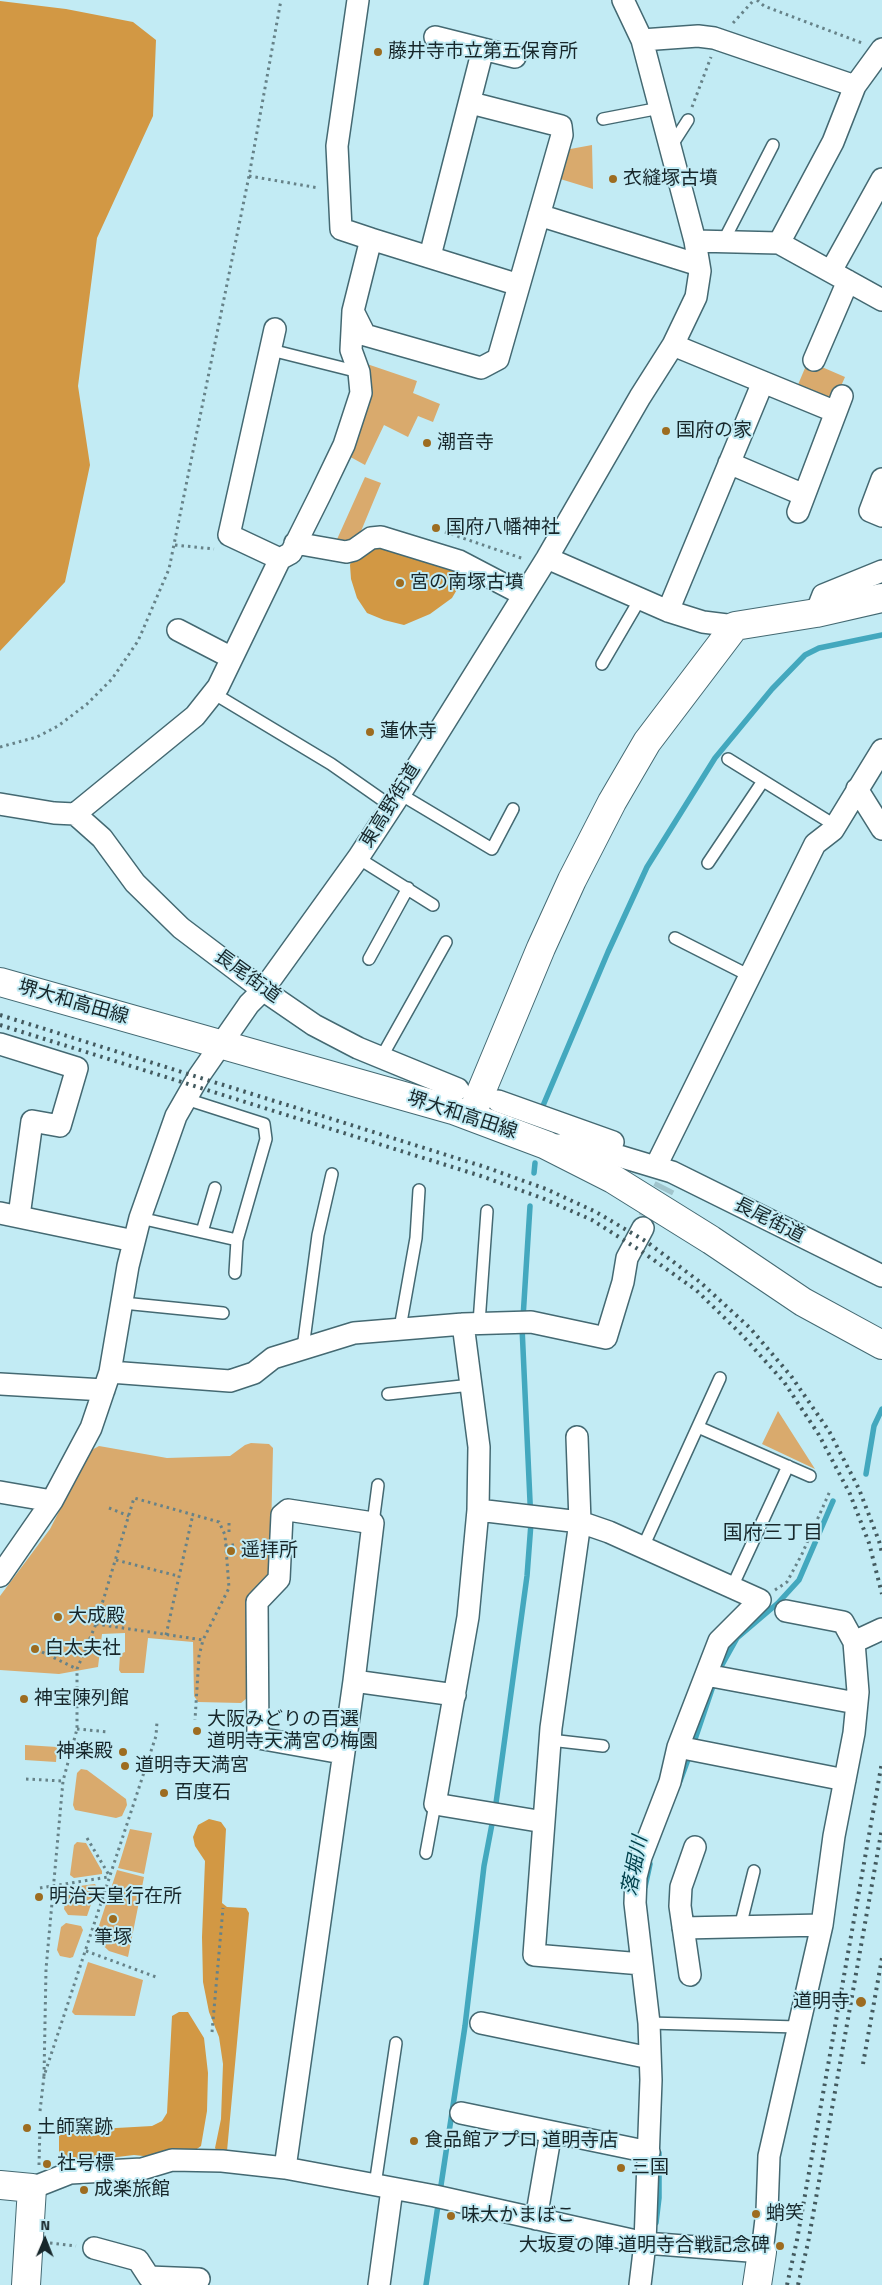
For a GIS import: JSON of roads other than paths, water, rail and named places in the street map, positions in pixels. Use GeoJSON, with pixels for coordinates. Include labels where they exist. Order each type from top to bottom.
{"type":"FeatureCollection","features":[{"type":"Feature","properties":{"kind":"main road"},"geometry":{"type":"LineString","coordinates":[[471,1116],[541,948],[572,880],[612,802],[647,742],[735,626],[816,613],[882,598]]}},
{"type":"Feature","properties":{"kind":"main road","name":"堺大和高田線"},"geometry":{"type":"LineString","coordinates":[[0,982],[471,1116],[546,1145],[613,1179],[711,1240],[803,1302],[882,1345]]}},
{"type":"Feature","properties":{"kind":"main road"},"geometry":{"type":"LineString","coordinates":[[0,2185],[35,2186],[26,2285]]}},
{"type":"Feature","properties":{"kind":"main road"},"geometry":{"type":"LineString","coordinates":[[757,2285],[762,2252]]}},
{"type":"Feature","properties":{"kind":"street"},"geometry":{"type":"LineString","coordinates":[[358,0],[336,146],[341,229],[519,285]]}},
{"type":"Feature","properties":{"kind":"street","name":"東高野街道"},"geometry":{"type":"LineString","coordinates":[[0,1576],[52,1501],[91,1428],[107,1381],[140,1218],[159,1159],[176,1116],[199,1076],[249,1004],[263,990],[358,858],[395,800],[522,594],[547,558],[640,397],[674,345],[696,298],[699,265],[695,241],[642,40],[623,0]]}},
{"type":"Feature","properties":{"kind":"street"},"geometry":{"type":"LineString","coordinates":[[642,40],[698,36],[718,39],[855,86]]}},
{"type":"Feature","properties":{"kind":"street"},"geometry":{"type":"LineString","coordinates":[[435,37],[515,57]]}},
{"type":"Feature","properties":{"kind":"street"},"geometry":{"type":"LineString","coordinates":[[430,256],[470,103],[482,49]]}},
{"type":"Feature","properties":{"kind":"street"},"geometry":{"type":"LineString","coordinates":[[779,243],[833,142],[855,86],[881,50]]}},
{"type":"Feature","properties":{"kind":"street"},"geometry":{"type":"LineString","coordinates":[[353,311],[366,336],[481,368],[498,359],[562,135],[561,126],[470,103]]}},
{"type":"Feature","properties":{"kind":"street"},"geometry":{"type":"LineString","coordinates":[[814,360],[839,276],[882,179]]}},
{"type":"Feature","properties":{"kind":"street"},"geometry":{"type":"LineString","coordinates":[[539,216],[699,265]]}},
{"type":"Feature","properties":{"kind":"street"},"geometry":{"type":"LineString","coordinates":[[0,804],[54,813],[75,814],[195,716],[213,693],[280,559],[291,553],[344,445],[361,392],[358,372],[351,350],[353,311],[371,239]]}},
{"type":"Feature","properties":{"kind":"street"},"geometry":{"type":"LineString","coordinates":[[695,241],[779,243],[882,300]]}},
{"type":"Feature","properties":{"kind":"street"},"geometry":{"type":"LineString","coordinates":[[276,329],[229,535],[280,559]]}},
{"type":"Feature","properties":{"kind":"street"},"geometry":{"type":"LineString","coordinates":[[674,345],[763,382],[839,404],[801,504],[728,462]]}},
{"type":"Feature","properties":{"kind":"street"},"geometry":{"type":"LineString","coordinates":[[668,611],[728,462],[763,382]]}},
{"type":"Feature","properties":{"kind":"street"},"geometry":{"type":"LineString","coordinates":[[882,479],[870,511],[882,516]]}},
{"type":"Feature","properties":{"kind":"street"},"geometry":{"type":"LineString","coordinates":[[295,543],[346,552],[354,550],[371,538],[381,537],[459,561],[522,594]]}},
{"type":"Feature","properties":{"kind":"street"},"geometry":{"type":"LineString","coordinates":[[547,558],[668,611],[703,622],[735,626]]}},
{"type":"Feature","properties":{"kind":"street"},"geometry":{"type":"LineString","coordinates":[[816,613],[823,594],[882,571]]}},
{"type":"Feature","properties":{"kind":"street"},"geometry":{"type":"LineString","coordinates":[[178,630],[232,658]]}},
{"type":"Feature","properties":{"kind":"street"},"geometry":{"type":"LineString","coordinates":[[546,1145],[568,1145],[599,1150],[663,1171],[750,976],[815,844],[836,826],[882,750]]}},
{"type":"Feature","properties":{"kind":"street"},"geometry":{"type":"LineString","coordinates":[[857,789],[882,829]]}},
{"type":"Feature","properties":{"kind":"street","name":"長尾街道"},"geometry":{"type":"LineString","coordinates":[[75,814],[102,838],[135,884],[181,928],[263,990],[314,1025],[381,1058],[458,1089]]}},
{"type":"Feature","properties":{"kind":"street"},"geometry":{"type":"LineString","coordinates":[[0,1044],[77,1068],[60,1126],[32,1121],[9,1215],[134,1241]]}},
{"type":"Feature","properties":{"kind":"street","name":"長尾街道"},"geometry":{"type":"LineString","coordinates":[[498,1101],[663,1171],[882,1276]]}},
{"type":"Feature","properties":{"kind":"street"},"geometry":{"type":"LineString","coordinates":[[0,1384],[107,1381],[230,1381],[254,1373],[273,1358],[303,1348],[354,1333],[400,1328],[525,1321],[606,1338],[623,1282],[627,1258],[643,1228]]}},
{"type":"Feature","properties":{"kind":"street"},"geometry":{"type":"LineString","coordinates":[[471,1323],[471,1385],[479,1447],[478,1510],[468,1617],[435,1804],[544,1822]]}},
{"type":"Feature","properties":{"kind":"street"},"geometry":{"type":"LineString","coordinates":[[577,1437],[580,1522],[550,1740],[534,1955],[642,1964]]}},
{"type":"Feature","properties":{"kind":"street"},"geometry":{"type":"LineString","coordinates":[[0,1492],[52,1501]]}},
{"type":"Feature","properties":{"kind":"street"},"geometry":{"type":"LineString","coordinates":[[285,2168],[342,1753],[354,1681],[373,1523],[288,1510],[282,1516],[279,1579],[257,1602],[258,1738],[342,1753]]}},
{"type":"Feature","properties":{"kind":"street"},"geometry":{"type":"LineString","coordinates":[[478,1510],[580,1522],[643,1547],[760,1600],[719,1641],[712,1676],[686,1749],[670,1782],[641,1858],[636,1877],[635,1903],[642,1964],[655,2023],[650,2058],[648,2152],[651,2244],[640,2285]]}},
{"type":"Feature","properties":{"kind":"street"},"geometry":{"type":"LineString","coordinates":[[35,2186],[70,2173],[142,2169],[172,2160],[222,2161],[285,2168],[440,2197],[651,2244],[762,2252],[767,2212],[769,2156],[822,1925],[844,1780],[854,1733],[856,1703],[854,1642],[843,1622],[786,1610]]}},
{"type":"Feature","properties":{"kind":"street"},"geometry":{"type":"LineString","coordinates":[[854,1642],[882,1629]]}},
{"type":"Feature","properties":{"kind":"street"},"geometry":{"type":"LineString","coordinates":[[712,1676],[856,1703]]}},
{"type":"Feature","properties":{"kind":"street"},"geometry":{"type":"LineString","coordinates":[[354,1681],[455,1694]]}},
{"type":"Feature","properties":{"kind":"street"},"geometry":{"type":"LineString","coordinates":[[686,1749],[844,1780]]}},
{"type":"Feature","properties":{"kind":"street"},"geometry":{"type":"LineString","coordinates":[[690,1975],[680,1906],[681,1887],[695,1847]]}},
{"type":"Feature","properties":{"kind":"street"},"geometry":{"type":"LineString","coordinates":[[683,1928],[822,1925]]}},
{"type":"Feature","properties":{"kind":"street"},"geometry":{"type":"LineString","coordinates":[[481,2023],[650,2058]]}},
{"type":"Feature","properties":{"kind":"street"},"geometry":{"type":"LineString","coordinates":[[461,2114],[648,2152]]}},
{"type":"Feature","properties":{"kind":"street"},"geometry":{"type":"LineString","coordinates":[[536,2219],[551,2132]]}},
{"type":"Feature","properties":{"kind":"street"},"geometry":{"type":"LineString","coordinates":[[380,2285],[383,2187]]}},
{"type":"Feature","properties":{"kind":"street"},"geometry":{"type":"LineString","coordinates":[[94,2248],[138,2260],[148,2281],[199,2282]]}},
{"type":"Feature","properties":{"kind":"lane"},"geometry":{"type":"LineString","coordinates":[[603,119],[660,108]]}},
{"type":"Feature","properties":{"kind":"lane"},"geometry":{"type":"LineString","coordinates":[[670,148],[688,120]]}},
{"type":"Feature","properties":{"kind":"lane"},"geometry":{"type":"LineString","coordinates":[[723,242],[773,145]]}},
{"type":"Feature","properties":{"kind":"lane"},"geometry":{"type":"LineString","coordinates":[[271,350],[358,372]]}},
{"type":"Feature","properties":{"kind":"lane"},"geometry":{"type":"LineString","coordinates":[[602,664],[640,599]]}},
{"type":"Feature","properties":{"kind":"lane"},"geometry":{"type":"LineString","coordinates":[[213,693],[331,764],[395,800],[492,850],[513,809]]}},
{"type":"Feature","properties":{"kind":"lane"},"geometry":{"type":"LineString","coordinates":[[728,759],[836,826]]}},
{"type":"Feature","properties":{"kind":"lane"},"geometry":{"type":"LineString","coordinates":[[708,863],[763,781]]}},
{"type":"Feature","properties":{"kind":"lane"},"geometry":{"type":"LineString","coordinates":[[358,858],[433,905]]}},
{"type":"Feature","properties":{"kind":"lane"},"geometry":{"type":"LineString","coordinates":[[369,959],[408,888]]}},
{"type":"Feature","properties":{"kind":"lane"},"geometry":{"type":"LineString","coordinates":[[675,938],[750,976]]}},
{"type":"Feature","properties":{"kind":"lane"},"geometry":{"type":"LineString","coordinates":[[381,1058],[446,942]]}},
{"type":"Feature","properties":{"kind":"lane"},"geometry":{"type":"LineString","coordinates":[[186,1099],[264,1124],[266,1139],[237,1240],[235,1273]]}},
{"type":"Feature","properties":{"kind":"lane"},"geometry":{"type":"LineString","coordinates":[[303,1348],[318,1235],[332,1174]]}},
{"type":"Feature","properties":{"kind":"lane"},"geometry":{"type":"LineString","coordinates":[[202,1232],[214,1188]]}},
{"type":"Feature","properties":{"kind":"lane"},"geometry":{"type":"LineString","coordinates":[[400,1328],[416,1238],[419,1190]]}},
{"type":"Feature","properties":{"kind":"lane"},"geometry":{"type":"LineString","coordinates":[[471,1323],[487,1211]]}},
{"type":"Feature","properties":{"kind":"lane"},"geometry":{"type":"LineString","coordinates":[[140,1218],[237,1240]]}},
{"type":"Feature","properties":{"kind":"lane"},"geometry":{"type":"LineString","coordinates":[[123,1303],[223,1313]]}},
{"type":"Feature","properties":{"kind":"lane"},"geometry":{"type":"LineString","coordinates":[[643,1547],[720,1378]]}},
{"type":"Feature","properties":{"kind":"lane"},"geometry":{"type":"LineString","coordinates":[[388,1394],[471,1385]]}},
{"type":"Feature","properties":{"kind":"lane"},"geometry":{"type":"LineString","coordinates":[[698,1427],[810,1476]]}},
{"type":"Feature","properties":{"kind":"lane"},"geometry":{"type":"LineString","coordinates":[[732,1587],[788,1466]]}},
{"type":"Feature","properties":{"kind":"lane"},"geometry":{"type":"LineString","coordinates":[[373,1523],[378,1484]]}},
{"type":"Feature","properties":{"kind":"lane"},"geometry":{"type":"LineString","coordinates":[[550,1740],[603,1746]]}},
{"type":"Feature","properties":{"kind":"lane"},"geometry":{"type":"LineString","coordinates":[[426,1853],[435,1804]]}},
{"type":"Feature","properties":{"kind":"lane"},"geometry":{"type":"LineString","coordinates":[[740,1927],[754,1871]]}},
{"type":"Feature","properties":{"kind":"lane"},"geometry":{"type":"LineString","coordinates":[[655,2023],[798,2027]]}},
{"type":"Feature","properties":{"kind":"lane"},"geometry":{"type":"LineString","coordinates":[[383,2187],[396,2043]]}},
{"type":"Feature","properties":{"kind":"waterway"},"geometry":{"type":"LineString","coordinates":[[542,1108],[608,952],[647,867],[715,758],[772,689],[805,655],[819,648],[882,635]]}},
{"type":"Feature","properties":{"kind":"waterway"},"geometry":{"type":"LineString","coordinates":[[534,1173],[535,1163]]}},
{"type":"Feature","properties":{"kind":"waterway"},"geometry":{"type":"LineString","coordinates":[[523,1318],[530,1206]]}},
{"type":"Feature","properties":{"kind":"waterway"},"geometry":{"type":"LineString","coordinates":[[426,2285],[465,2026],[484,1866],[496,1803],[527,1576],[531,1523],[522,1327]]}},
{"type":"Feature","properties":{"kind":"waterway","name":"落堀川"},"geometry":{"type":"LineString","coordinates":[[866,1474],[874,1426],[882,1409]]}},
{"type":"Feature","properties":{"kind":"waterway","name":"落堀川"},"geometry":{"type":"LineString","coordinates":[[718,1672],[737,1638],[778,1603],[799,1580],[833,1501]]}},
{"type":"Feature","properties":{"kind":"waterway","name":"落堀川"},"geometry":{"type":"LineString","coordinates":[[693,1745],[714,1683]]}},
{"type":"Feature","properties":{"kind":"waterway","name":"落堀川"},"geometry":{"type":"LineString","coordinates":[[680,1781],[690,1754]]}},
{"type":"Feature","properties":{"kind":"waterway","name":"落堀川"},"geometry":{"type":"LineString","coordinates":[[645,1887],[650,1864]]}},
{"type":"Feature","properties":{"kind":"waterway","name":"落堀川"},"geometry":{"type":"LineString","coordinates":[[656,2223],[659,2198],[659,2153]]}},
{"type":"Feature","properties":{"kind":"tunnel"},"geometry":{"type":"LineString","coordinates":[[648,1219],[665,1186]]}},
{"type":"Feature","properties":{"kind":"railway"},"geometry":{"type":"LineString","coordinates":[[0,1015],[485,1167],[546,1189],[596,1212],[647,1242],[700,1282],[750,1328],[791,1376],[829,1431],[859,1489],[882,1553]]}},
{"type":"Feature","properties":{"kind":"railway"},"geometry":{"type":"LineString","coordinates":[[0,1025],[481,1176],[542,1198],[592,1220],[641,1251],[696,1290],[742,1335],[784,1382],[819,1435],[850,1494],[869,1543],[882,1594]]}},
{"type":"Feature","properties":{"kind":"railway"},"geometry":{"type":"LineString","coordinates":[[787,2285],[797,2240],[882,1762]]}},
{"type":"Feature","properties":{"kind":"railway"},"geometry":{"type":"LineString","coordinates":[[798,2285],[808,2243],[882,1828]]}},
{"type":"Feature","properties":{"kind":"railway"},"geometry":{"type":"LineString","coordinates":[[863,2064],[882,1958]]}},
{"type":"Feature","properties":{"kind":"place","name":"藤井寺市立第五保育所"},"geometry":{"type":"Point","coordinates":[378,52]}},
{"type":"Feature","properties":{"kind":"place","name":"衣縫塚古墳"},"geometry":{"type":"Point","coordinates":[613,179]}},
{"type":"Feature","properties":{"kind":"place","name":"国府の家"},"geometry":{"type":"Point","coordinates":[666,431]}},
{"type":"Feature","properties":{"kind":"place","name":"潮音寺"},"geometry":{"type":"Point","coordinates":[427,443]}},
{"type":"Feature","properties":{"kind":"place","name":"国府八幡神社"},"geometry":{"type":"Point","coordinates":[436,528]}},
{"type":"Feature","properties":{"kind":"place","name":"宮の南塚古墳"},"geometry":{"type":"Point","coordinates":[400,583]}},
{"type":"Feature","properties":{"kind":"place","name":"蓮休寺"},"geometry":{"type":"Point","coordinates":[370,732]}},
{"type":"Feature","properties":{"kind":"place","name":"遥拝所"},"geometry":{"type":"Point","coordinates":[231,1551]}},
{"type":"Feature","properties":{"kind":"place","name":"大成殿"},"geometry":{"type":"Point","coordinates":[58,1617]}},
{"type":"Feature","properties":{"kind":"place","name":"白太夫社"},"geometry":{"type":"Point","coordinates":[35,1649]}},
{"type":"Feature","properties":{"kind":"place","name":"神宝陳列館"},"geometry":{"type":"Point","coordinates":[24,1699]}},
{"type":"Feature","properties":{"kind":"place","name":"大阪みどりの百選 道明寺天満宮の梅園"},"geometry":{"type":"Point","coordinates":[197,1731]}},
{"type":"Feature","properties":{"kind":"place","name":"神楽殿"},"geometry":{"type":"Point","coordinates":[123,1752]}},
{"type":"Feature","properties":{"kind":"place","name":"道明寺天満宮"},"geometry":{"type":"Point","coordinates":[125,1766]}},
{"type":"Feature","properties":{"kind":"place","name":"百度石"},"geometry":{"type":"Point","coordinates":[164,1793]}},
{"type":"Feature","properties":{"kind":"place","name":"明治天皇行在所"},"geometry":{"type":"Point","coordinates":[39,1897]}},
{"type":"Feature","properties":{"kind":"place","name":"筆塚"},"geometry":{"type":"Point","coordinates":[113,1919]}},
{"type":"Feature","properties":{"kind":"place","name":"道明寺"},"geometry":{"type":"Point","coordinates":[861,2002]}},
{"type":"Feature","properties":{"kind":"place","name":"土師窯跡"},"geometry":{"type":"Point","coordinates":[27,2128]}},
{"type":"Feature","properties":{"kind":"place","name":"食品館アプロ 道明寺店"},"geometry":{"type":"Point","coordinates":[414,2141]}},
{"type":"Feature","properties":{"kind":"place","name":"社号標"},"geometry":{"type":"Point","coordinates":[47,2164]}},
{"type":"Feature","properties":{"kind":"place","name":"三国"},"geometry":{"type":"Point","coordinates":[621,2168]}},
{"type":"Feature","properties":{"kind":"place","name":"成楽旅館"},"geometry":{"type":"Point","coordinates":[84,2190]}},
{"type":"Feature","properties":{"kind":"place","name":"蛸笑"},"geometry":{"type":"Point","coordinates":[756,2214]}},
{"type":"Feature","properties":{"kind":"place","name":"味大かまぼこ"},"geometry":{"type":"Point","coordinates":[451,2216]}},
{"type":"Feature","properties":{"kind":"place","name":"大坂夏の陣 道明寺合戦記念碑"},"geometry":{"type":"Point","coordinates":[780,2246]}},
{"type":"Feature","properties":{"kind":"district","name":"国府三丁目"},"geometry":{"type":"Point","coordinates":[773,1534]}}]}
